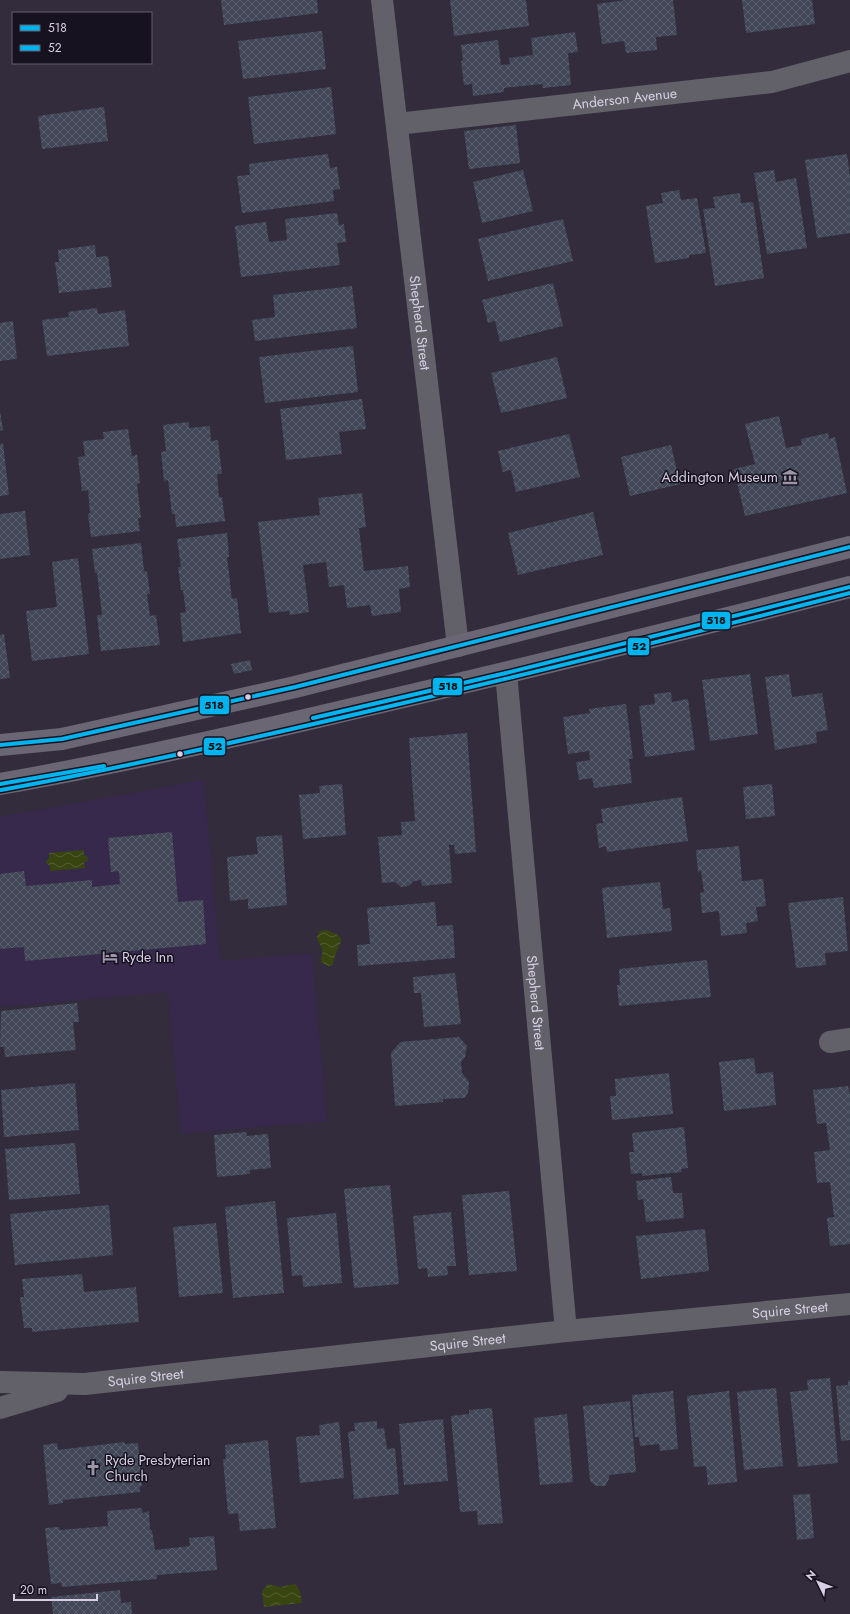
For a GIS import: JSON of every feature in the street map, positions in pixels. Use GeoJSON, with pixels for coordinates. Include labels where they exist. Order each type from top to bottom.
{"type":"FeatureCollection","features":[{"type":"Feature","properties":{"kind":"highway"},"geometry":{"type":"LineString","coordinates":[[0,745],[62,739],[117,728],[295,687],[850,547]]}},
{"type":"Feature","properties":{"kind":"highway"},"geometry":{"type":"LineString","coordinates":[[0,784],[172,752],[506,673],[850,587]]}},
{"type":"Feature","properties":{"kind":"street","name":"Shepherd Street"},"geometry":{"type":"LineString","coordinates":[[382,0],[458,646]]}},
{"type":"Feature","properties":{"kind":"street","name":"Anderson Avenue"},"geometry":{"type":"LineString","coordinates":[[397,124],[772,82],[850,61]]}},
{"type":"Feature","properties":{"kind":"street","name":"Shepherd Street"},"geometry":{"type":"LineString","coordinates":[[506,673],[566,1332]]}},
{"type":"Feature","properties":{"kind":"street","name":"Squire Street"},"geometry":{"type":"LineString","coordinates":[[0,1382],[85,1384],[566,1332],[850,1304]]}},
{"type":"Feature","properties":{"kind":"street","name":"Squire Street"},"geometry":{"type":"LineString","coordinates":[[0,1408],[85,1384]]}},
{"type":"Feature","properties":{"kind":"shaded area","name":"Ryde Inn"},"geometry":{"type":"Polygon","coordinates":[[[204,780],[220,961],[312,953],[327,1121],[181,1134],[168,992],[0,1007],[0,817],[204,780]]]}},
{"type":"Feature","properties":{"kind":"water"},"geometry":{"type":"Polygon","coordinates":[[[84,850],[84,855],[88,857],[87,862],[84,862],[85,868],[50,871],[50,866],[46,863],[49,858],[49,853],[84,850]]]}},
{"type":"Feature","properties":{"kind":"water"},"geometry":{"type":"Polygon","coordinates":[[[326,930],[338,935],[341,940],[332,966],[328,966],[321,962],[322,951],[317,936],[320,931],[326,930]]]}},
{"type":"Feature","properties":{"kind":"water"},"geometry":{"type":"Polygon","coordinates":[[[268,1584],[281,1587],[293,1584],[296,1585],[300,1591],[302,1603],[264,1607],[262,1591],[268,1584]]]}},
{"type":"Feature","properties":{"kind":"building"},"geometry":{"type":"Polygon","coordinates":[[[221,0],[317,0],[318,13],[224,25],[221,0]]]}},
{"type":"Feature","properties":{"kind":"building"},"geometry":{"type":"Polygon","coordinates":[[[450,0],[526,0],[529,26],[454,36],[450,0]]]}},
{"type":"Feature","properties":{"kind":"building"},"geometry":{"type":"Polygon","coordinates":[[[626,0],[673,0],[677,35],[656,37],[657,50],[626,53],[624,41],[602,44],[597,4],[626,0]]]}},
{"type":"Feature","properties":{"kind":"building"},"geometry":{"type":"Polygon","coordinates":[[[742,0],[812,0],[815,24],[746,33],[742,0]]]}},
{"type":"Feature","properties":{"kind":"building"},"geometry":{"type":"Polygon","coordinates":[[[322,31],[326,69],[243,79],[238,41],[322,31]]]}},
{"type":"Feature","properties":{"kind":"building"},"geometry":{"type":"Polygon","coordinates":[[[575,32],[578,52],[568,53],[571,85],[543,88],[542,84],[504,88],[504,92],[473,96],[472,84],[464,85],[461,45],[498,40],[501,65],[510,64],[509,58],[533,55],[531,38],[575,32]]]}},
{"type":"Feature","properties":{"kind":"building"},"geometry":{"type":"Polygon","coordinates":[[[331,87],[336,134],[254,144],[248,97],[331,87]]]}},
{"type":"Feature","properties":{"kind":"building"},"geometry":{"type":"Polygon","coordinates":[[[104,107],[108,141],[42,149],[38,116],[104,107]]]}},
{"type":"Feature","properties":{"kind":"building"},"geometry":{"type":"Polygon","coordinates":[[[516,125],[520,163],[469,169],[464,131],[516,125]]]}},
{"type":"Feature","properties":{"kind":"building"},"geometry":{"type":"Polygon","coordinates":[[[328,154],[330,168],[337,167],[340,189],[333,190],[334,201],[242,213],[237,176],[250,175],[249,164],[328,154]]]}},
{"type":"Feature","properties":{"kind":"building"},"geometry":{"type":"Polygon","coordinates":[[[847,154],[850,177],[850,233],[817,238],[805,160],[847,154]]]}},
{"type":"Feature","properties":{"kind":"building"},"geometry":{"type":"Polygon","coordinates":[[[523,170],[533,211],[482,223],[473,182],[523,170]]]}},
{"type":"Feature","properties":{"kind":"building"},"geometry":{"type":"Polygon","coordinates":[[[774,170],[776,182],[796,178],[807,248],[767,254],[754,173],[774,170]]]}},
{"type":"Feature","properties":{"kind":"building"},"geometry":{"type":"Polygon","coordinates":[[[679,190],[681,200],[697,198],[706,253],[689,255],[689,258],[655,263],[646,206],[663,203],[661,193],[679,190]]]}},
{"type":"Feature","properties":{"kind":"building"},"geometry":{"type":"Polygon","coordinates":[[[740,193],[741,203],[753,202],[764,278],[715,286],[703,209],[715,208],[713,197],[740,193]]]}},
{"type":"Feature","properties":{"kind":"building"},"geometry":{"type":"Polygon","coordinates":[[[337,213],[339,225],[344,224],[346,242],[337,243],[340,265],[241,277],[235,226],[266,222],[269,242],[287,240],[285,219],[337,213]]]}},
{"type":"Feature","properties":{"kind":"building"},"geometry":{"type":"Polygon","coordinates":[[[563,219],[573,261],[488,281],[478,239],[563,219]]]}},
{"type":"Feature","properties":{"kind":"building"},"geometry":{"type":"Polygon","coordinates":[[[95,245],[96,257],[108,256],[112,287],[59,293],[55,262],[59,262],[58,250],[95,245]]]}},
{"type":"Feature","properties":{"kind":"building"},"geometry":{"type":"Polygon","coordinates":[[[553,283],[563,326],[500,342],[495,321],[488,323],[482,300],[553,283]]]}},
{"type":"Feature","properties":{"kind":"building"},"geometry":{"type":"Polygon","coordinates":[[[352,286],[357,328],[255,341],[252,320],[275,317],[273,295],[352,286]]]}},
{"type":"Feature","properties":{"kind":"building"},"geometry":{"type":"Polygon","coordinates":[[[97,308],[98,314],[125,310],[129,346],[47,356],[42,320],[69,317],[68,312],[97,308]]]}},
{"type":"Feature","properties":{"kind":"building"},"geometry":{"type":"Polygon","coordinates":[[[13,321],[17,359],[0,361],[0,323],[13,321]]]}},
{"type":"Feature","properties":{"kind":"building"},"geometry":{"type":"Polygon","coordinates":[[[353,346],[358,392],[265,403],[259,357],[353,346]]]}},
{"type":"Feature","properties":{"kind":"building"},"geometry":{"type":"Polygon","coordinates":[[[557,357],[567,398],[501,413],[491,373],[557,357]]]}},
{"type":"Feature","properties":{"kind":"building"},"geometry":{"type":"Polygon","coordinates":[[[362,399],[366,429],[339,432],[342,454],[286,460],[280,409],[362,399]]]}},
{"type":"Feature","properties":{"kind":"building"},"geometry":{"type":"Polygon","coordinates":[[[0,411],[3,430],[0,431],[0,411]]]}},
{"type":"Feature","properties":{"kind":"building"},"geometry":{"type":"Polygon","coordinates":[[[779,416],[786,448],[802,445],[801,439],[828,433],[829,439],[835,437],[847,493],[745,516],[734,469],[755,464],[745,424],[779,416]]]}},
{"type":"Feature","properties":{"kind":"building"},"geometry":{"type":"Polygon","coordinates":[[[189,422],[189,428],[210,426],[211,441],[218,440],[222,474],[217,474],[219,497],[222,497],[225,521],[176,527],[175,514],[172,514],[168,480],[164,481],[161,452],[166,451],[163,425],[189,422]]]}},
{"type":"Feature","properties":{"kind":"building"},"geometry":{"type":"Polygon","coordinates":[[[128,429],[132,456],[137,455],[140,483],[137,484],[141,518],[138,518],[140,531],[91,537],[88,514],[90,513],[88,490],[82,491],[78,457],[85,456],[83,441],[104,439],[103,432],[128,429]]]}},
{"type":"Feature","properties":{"kind":"building"},"geometry":{"type":"Polygon","coordinates":[[[569,434],[580,477],[516,492],[511,470],[503,472],[498,451],[569,434]]]}},
{"type":"Feature","properties":{"kind":"building"},"geometry":{"type":"Polygon","coordinates":[[[3,443],[9,495],[0,496],[0,444],[3,443]]]}},
{"type":"Feature","properties":{"kind":"building"},"geometry":{"type":"Polygon","coordinates":[[[671,445],[680,484],[630,496],[621,457],[671,445]]]}},
{"type":"Feature","properties":{"kind":"building"},"geometry":{"type":"Polygon","coordinates":[[[362,493],[366,527],[359,528],[364,571],[408,566],[410,587],[399,589],[401,612],[372,616],[370,605],[347,608],[344,585],[329,587],[326,562],[303,565],[309,612],[290,615],[289,611],[269,613],[258,522],[320,515],[318,498],[362,493]]]}},
{"type":"Feature","properties":{"kind":"building"},"geometry":{"type":"Polygon","coordinates":[[[25,511],[30,555],[0,559],[0,514],[25,511]]]}},
{"type":"Feature","properties":{"kind":"building"},"geometry":{"type":"Polygon","coordinates":[[[593,512],[603,555],[518,575],[508,533],[593,512]]]}},
{"type":"Feature","properties":{"kind":"building"},"geometry":{"type":"Polygon","coordinates":[[[227,533],[229,557],[227,557],[232,599],[237,598],[241,633],[183,642],[180,613],[186,612],[178,567],[181,567],[177,539],[227,533]]]}},
{"type":"Feature","properties":{"kind":"building"},"geometry":{"type":"Polygon","coordinates":[[[141,543],[144,571],[147,571],[150,594],[147,594],[150,616],[156,615],[160,645],[101,651],[97,615],[102,615],[97,573],[95,573],[92,549],[141,543]]]}},
{"type":"Feature","properties":{"kind":"building"},"geometry":{"type":"Polygon","coordinates":[[[78,558],[89,654],[32,661],[26,611],[57,607],[52,562],[78,558]]]}},
{"type":"Feature","properties":{"kind":"building"},"geometry":{"type":"Polygon","coordinates":[[[4,634],[10,678],[0,679],[0,635],[4,634]]]}},
{"type":"Feature","properties":{"kind":"building"},"geometry":{"type":"Polygon","coordinates":[[[250,660],[252,670],[234,674],[231,664],[250,660]]]}},
{"type":"Feature","properties":{"kind":"building"},"geometry":{"type":"Polygon","coordinates":[[[750,674],[758,734],[710,741],[702,680],[750,674]]]}},
{"type":"Feature","properties":{"kind":"building"},"geometry":{"type":"Polygon","coordinates":[[[789,674],[792,697],[822,693],[828,730],[816,732],[817,743],[775,750],[765,677],[789,674]]]}},
{"type":"Feature","properties":{"kind":"building"},"geometry":{"type":"Polygon","coordinates":[[[671,692],[672,702],[688,699],[695,750],[645,757],[639,706],[655,704],[654,694],[671,692]]]}},
{"type":"Feature","properties":{"kind":"building"},"geometry":{"type":"Polygon","coordinates":[[[626,704],[633,759],[629,759],[632,783],[594,788],[592,778],[579,780],[576,762],[590,760],[589,751],[568,754],[563,717],[590,713],[589,709],[626,704]]]}},
{"type":"Feature","properties":{"kind":"building"},"geometry":{"type":"Polygon","coordinates":[[[467,733],[476,852],[455,854],[454,845],[449,845],[452,883],[422,886],[421,880],[414,881],[409,886],[401,887],[395,882],[382,883],[378,837],[402,835],[401,822],[415,821],[409,738],[467,733]]]}},
{"type":"Feature","properties":{"kind":"building"},"geometry":{"type":"Polygon","coordinates":[[[342,784],[346,835],[303,839],[299,795],[320,793],[319,786],[342,784]]]}},
{"type":"Feature","properties":{"kind":"building"},"geometry":{"type":"Polygon","coordinates":[[[772,784],[775,816],[746,819],[743,787],[772,784]]]}},
{"type":"Feature","properties":{"kind":"building"},"geometry":{"type":"Polygon","coordinates":[[[682,797],[688,841],[607,852],[606,846],[599,848],[596,824],[603,823],[601,809],[682,797]]]}},
{"type":"Feature","properties":{"kind":"building","name":"Ryde Inn"},"geometry":{"type":"Polygon","coordinates":[[[172,832],[178,902],[203,900],[206,944],[25,961],[24,947],[0,949],[0,874],[24,871],[26,886],[92,880],[92,887],[120,884],[119,871],[111,872],[108,838],[172,832]]]}},
{"type":"Feature","properties":{"kind":"building"},"geometry":{"type":"Polygon","coordinates":[[[282,835],[287,905],[248,909],[248,899],[230,901],[227,857],[258,854],[256,837],[282,835]]]}},
{"type":"Feature","properties":{"kind":"building"},"geometry":{"type":"Polygon","coordinates":[[[739,846],[742,881],[763,879],[766,906],[756,907],[758,921],[746,923],[747,933],[721,936],[719,911],[702,913],[700,893],[704,892],[701,871],[698,872],[696,850],[739,846]]]}},
{"type":"Feature","properties":{"kind":"building"},"geometry":{"type":"Polygon","coordinates":[[[660,882],[663,909],[670,908],[672,931],[607,938],[602,888],[660,882]]]}},
{"type":"Feature","properties":{"kind":"building"},"geometry":{"type":"Polygon","coordinates":[[[843,897],[848,951],[825,953],[826,965],[796,968],[788,903],[843,897]]]}},
{"type":"Feature","properties":{"kind":"building"},"geometry":{"type":"Polygon","coordinates":[[[435,902],[437,926],[453,925],[455,958],[358,966],[357,945],[370,944],[367,908],[435,902]]]}},
{"type":"Feature","properties":{"kind":"building"},"geometry":{"type":"Polygon","coordinates":[[[707,960],[711,997],[619,1006],[617,985],[620,985],[619,969],[707,960]]]}},
{"type":"Feature","properties":{"kind":"building"},"geometry":{"type":"Polygon","coordinates":[[[455,973],[461,1024],[424,1027],[421,993],[414,993],[413,977],[455,973]]]}},
{"type":"Feature","properties":{"kind":"building"},"geometry":{"type":"Polygon","coordinates":[[[77,1003],[79,1022],[73,1022],[76,1050],[5,1057],[4,1047],[0,1047],[1,1011],[77,1003]]]}},
{"type":"Feature","properties":{"kind":"building"},"geometry":{"type":"Polygon","coordinates":[[[459,1037],[467,1046],[465,1057],[461,1062],[462,1073],[469,1082],[468,1093],[464,1098],[443,1099],[443,1102],[395,1106],[391,1053],[400,1042],[459,1037]]]}},
{"type":"Feature","properties":{"kind":"building"},"geometry":{"type":"Polygon","coordinates":[[[754,1058],[756,1074],[773,1072],[776,1105],[724,1111],[719,1062],[754,1058]]]}},
{"type":"Feature","properties":{"kind":"building"},"geometry":{"type":"Polygon","coordinates":[[[669,1073],[673,1114],[612,1120],[610,1096],[616,1096],[615,1079],[669,1073]]]}},
{"type":"Feature","properties":{"kind":"building"},"geometry":{"type":"Polygon","coordinates":[[[75,1083],[79,1130],[4,1137],[1,1090],[75,1083]]]}},
{"type":"Feature","properties":{"kind":"building"},"geometry":{"type":"Polygon","coordinates":[[[848,1086],[850,1094],[850,1244],[830,1246],[827,1218],[834,1217],[830,1182],[817,1183],[814,1152],[830,1150],[826,1123],[817,1124],[813,1090],[848,1086]]]}},
{"type":"Feature","properties":{"kind":"building"},"geometry":{"type":"Polygon","coordinates":[[[684,1127],[688,1168],[681,1169],[682,1172],[642,1176],[642,1173],[631,1174],[629,1152],[634,1152],[632,1133],[684,1127]]]}},
{"type":"Feature","properties":{"kind":"building"},"geometry":{"type":"Polygon","coordinates":[[[246,1132],[247,1136],[268,1134],[271,1168],[250,1170],[250,1174],[217,1177],[214,1135],[246,1132]]]}},
{"type":"Feature","properties":{"kind":"building"},"geometry":{"type":"Polygon","coordinates":[[[75,1143],[80,1194],[9,1200],[5,1149],[75,1143]]]}},
{"type":"Feature","properties":{"kind":"building"},"geometry":{"type":"Polygon","coordinates":[[[671,1177],[673,1193],[682,1193],[684,1218],[646,1222],[643,1199],[638,1200],[636,1181],[671,1177]]]}},
{"type":"Feature","properties":{"kind":"building"},"geometry":{"type":"Polygon","coordinates":[[[390,1185],[399,1284],[354,1288],[344,1189],[390,1185]]]}},
{"type":"Feature","properties":{"kind":"building"},"geometry":{"type":"Polygon","coordinates":[[[509,1191],[517,1271],[469,1275],[462,1195],[509,1191]]]}},
{"type":"Feature","properties":{"kind":"building"},"geometry":{"type":"Polygon","coordinates":[[[275,1201],[284,1293],[233,1298],[225,1207],[275,1201]]]}},
{"type":"Feature","properties":{"kind":"building"},"geometry":{"type":"Polygon","coordinates":[[[109,1205],[113,1255],[15,1265],[10,1214],[109,1205]]]}},
{"type":"Feature","properties":{"kind":"building"},"geometry":{"type":"Polygon","coordinates":[[[451,1212],[456,1266],[447,1266],[448,1275],[428,1277],[427,1268],[418,1269],[413,1216],[451,1212]]]}},
{"type":"Feature","properties":{"kind":"building"},"geometry":{"type":"Polygon","coordinates":[[[336,1213],[342,1283],[303,1287],[302,1275],[292,1276],[287,1218],[336,1213]]]}},
{"type":"Feature","properties":{"kind":"building"},"geometry":{"type":"Polygon","coordinates":[[[216,1223],[223,1293],[179,1297],[173,1227],[216,1223]]]}},
{"type":"Feature","properties":{"kind":"building"},"geometry":{"type":"Polygon","coordinates":[[[705,1229],[709,1271],[641,1279],[636,1236],[705,1229]]]}},
{"type":"Feature","properties":{"kind":"building"},"geometry":{"type":"Polygon","coordinates":[[[82,1274],[84,1292],[136,1287],[139,1322],[32,1332],[32,1328],[24,1328],[20,1297],[24,1297],[22,1279],[82,1274]]]}},
{"type":"Feature","properties":{"kind":"building"},"geometry":{"type":"Polygon","coordinates":[[[830,1378],[838,1463],[798,1467],[790,1392],[808,1390],[807,1380],[830,1378]]]}},
{"type":"Feature","properties":{"kind":"building"},"geometry":{"type":"Polygon","coordinates":[[[850,1380],[850,1440],[841,1441],[836,1386],[848,1385],[848,1381],[850,1380]]]}},
{"type":"Feature","properties":{"kind":"building"},"geometry":{"type":"Polygon","coordinates":[[[776,1388],[783,1466],[744,1470],[737,1392],[776,1388]]]}},
{"type":"Feature","properties":{"kind":"building"},"geometry":{"type":"Polygon","coordinates":[[[673,1391],[678,1449],[660,1451],[659,1444],[640,1446],[639,1437],[635,1437],[632,1395],[673,1391]]]}},
{"type":"Feature","properties":{"kind":"building"},"geometry":{"type":"Polygon","coordinates":[[[729,1391],[737,1482],[708,1485],[706,1466],[694,1467],[687,1396],[729,1391]]]}},
{"type":"Feature","properties":{"kind":"building"},"geometry":{"type":"Polygon","coordinates":[[[630,1401],[636,1472],[609,1475],[609,1479],[605,1486],[596,1486],[590,1481],[583,1406],[630,1401]]]}},
{"type":"Feature","properties":{"kind":"building"},"geometry":{"type":"Polygon","coordinates":[[[492,1408],[503,1523],[478,1525],[477,1511],[460,1512],[451,1416],[469,1414],[469,1410],[492,1408]]]}},
{"type":"Feature","properties":{"kind":"building"},"geometry":{"type":"Polygon","coordinates":[[[567,1414],[573,1482],[540,1485],[534,1418],[567,1414]]]}},
{"type":"Feature","properties":{"kind":"building"},"geometry":{"type":"Polygon","coordinates":[[[443,1419],[448,1481],[404,1485],[399,1424],[443,1419]]]}},
{"type":"Feature","properties":{"kind":"building"},"geometry":{"type":"Polygon","coordinates":[[[377,1421],[377,1429],[384,1428],[387,1449],[395,1448],[399,1494],[354,1499],[348,1432],[355,1431],[354,1423],[377,1421]]]}},
{"type":"Feature","properties":{"kind":"building"},"geometry":{"type":"Polygon","coordinates":[[[339,1422],[344,1478],[300,1483],[296,1437],[320,1435],[319,1425],[339,1422]]]}},
{"type":"Feature","properties":{"kind":"building"},"geometry":{"type":"Polygon","coordinates":[[[268,1440],[276,1528],[240,1531],[238,1513],[228,1514],[223,1459],[226,1459],[225,1445],[268,1440]]]}},
{"type":"Feature","properties":{"kind":"building","name":"Ryde Presbyterian Church"},"geometry":{"type":"Polygon","coordinates":[[[124,1442],[125,1444],[138,1443],[142,1486],[140,1486],[140,1492],[63,1500],[63,1503],[49,1505],[43,1445],[57,1443],[58,1450],[124,1442]]]}},
{"type":"Feature","properties":{"kind":"building"},"geometry":{"type":"Polygon","coordinates":[[[810,1494],[814,1538],[797,1540],[793,1495],[810,1494]]]}},
{"type":"Feature","properties":{"kind":"building"},"geometry":{"type":"Polygon","coordinates":[[[141,1508],[143,1513],[149,1511],[150,1530],[152,1530],[155,1550],[190,1546],[189,1538],[214,1536],[217,1570],[157,1575],[157,1579],[62,1587],[61,1583],[51,1584],[45,1528],[59,1527],[60,1530],[108,1526],[107,1511],[141,1508]]]}},
{"type":"Feature","properties":{"kind":"building"},"geometry":{"type":"Polygon","coordinates":[[[120,1590],[121,1603],[131,1602],[132,1614],[53,1614],[51,1597],[120,1590]]]}},
{"type":"Feature","properties":{"kind":"transit line","name":"518"},"geometry":{"type":"LineString","coordinates":[[0,745],[62,739],[295,687],[850,547]]}},
{"type":"Feature","properties":{"kind":"transit line","name":"518"},"geometry":{"type":"LineString","coordinates":[[313,718],[506,673],[850,587]]}},
{"type":"Feature","properties":{"kind":"transit line","name":"52"},"geometry":{"type":"LineString","coordinates":[[1,790],[226,744],[483,684],[850,593]]}},
{"type":"Feature","properties":{"kind":"transit line","name":"518"},"geometry":{"type":"LineString","coordinates":[[0,784],[104,766]]}},
{"type":"Feature","properties":{"kind":"place","name":"Addington Museum"},"geometry":{"type":"Point","coordinates":[790,477]}},
{"type":"Feature","properties":{"kind":"place","name":"Ryde Inn"},"geometry":{"type":"Point","coordinates":[110,957]}},
{"type":"Feature","properties":{"kind":"place","name":"Ryde Presbyterian Church"},"geometry":{"type":"Point","coordinates":[93,1468]}}]}
